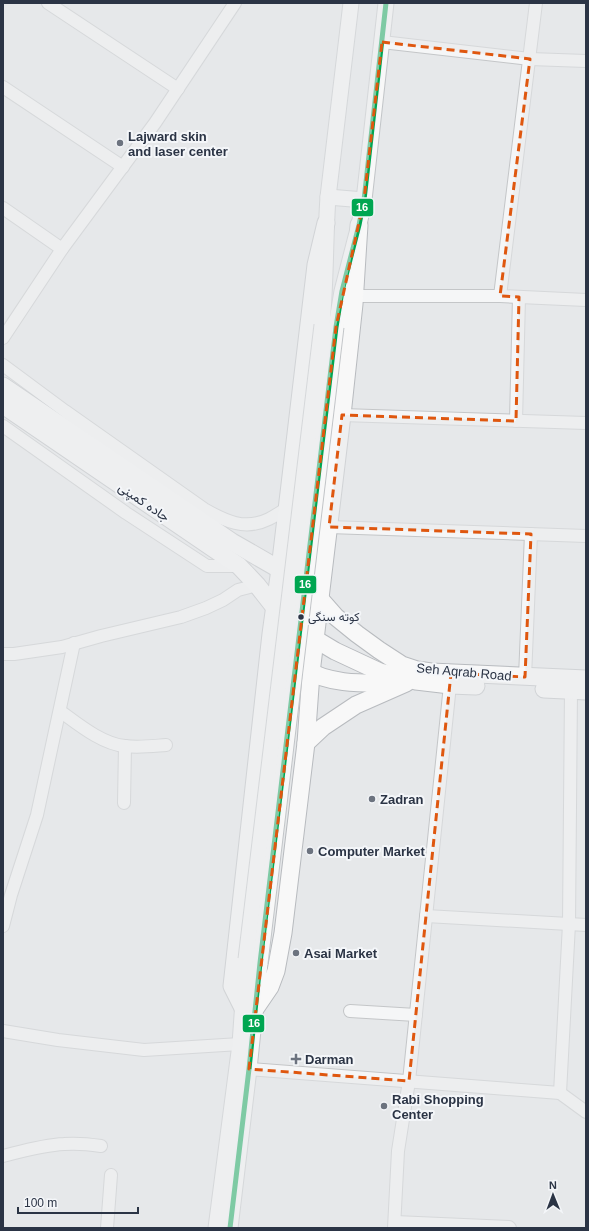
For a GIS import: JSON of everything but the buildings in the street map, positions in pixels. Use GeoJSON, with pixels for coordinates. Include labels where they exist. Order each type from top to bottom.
{"type":"FeatureCollection","features":[{"type":"Feature","properties":{"kind":"highway"},"geometry":{"type":"LineString","coordinates":[[326,223],[316,265],[280,569],[270,638],[232,986],[249,1009],[270,987],[276,970],[283,933],[306,743],[311,674],[355,296],[359,225]]}},
{"type":"Feature","properties":{"kind":"highway","name":"جاده کمپنی"},"geometry":{"type":"LineString","coordinates":[[3,386],[232,542],[280,569]]}},
{"type":"Feature","properties":{"kind":"highway","name":"جاده کمپنی"},"geometry":{"type":"LineString","coordinates":[[3,406],[239,566],[257,585],[275,608]]}},
{"type":"Feature","properties":{"kind":"highway","name":"Seh Aqrab Road"},"geometry":{"type":"LineString","coordinates":[[280,569],[314,592],[336,617],[357,634],[402,665],[417,670],[431,672],[586,679]]}},
{"type":"Feature","properties":{"kind":"highway","name":"Seh Aqrab Road"},"geometry":{"type":"LineString","coordinates":[[275,608],[291,622],[335,651],[380,672],[411,682],[579,690]]}},
{"type":"Feature","properties":{"kind":"highway"},"geometry":{"type":"LineString","coordinates":[[270,638],[289,658],[311,674],[321,678],[361,683],[411,682]]}},
{"type":"Feature","properties":{"kind":"highway"},"geometry":{"type":"LineString","coordinates":[[306,743],[323,727],[356,705],[411,682]]}},
{"type":"Feature","properties":{"kind":"main road"},"geometry":{"type":"LineString","coordinates":[[216,1228],[227,1196],[250,1069],[249,1009],[253,961],[329,326],[325,288],[326,223],[351,3]]}},
{"type":"Feature","properties":{"kind":"main road"},"geometry":{"type":"LineString","coordinates":[[329,326],[342,291],[364,200],[382,42],[382,4]]}},
{"type":"Feature","properties":{"kind":"main road"},"geometry":{"type":"LineString","coordinates":[[328,197],[364,200]]}},
{"type":"Feature","properties":{"kind":"main road"},"geometry":{"type":"LineString","coordinates":[[230,1228],[227,1196],[240,1044],[249,1009]]}},
{"type":"Feature","properties":{"kind":"street"},"geometry":{"type":"LineString","coordinates":[[48,3],[178,89]]}},
{"type":"Feature","properties":{"kind":"street"},"geometry":{"type":"LineString","coordinates":[[3,338],[62,249],[156,123],[235,3]]}},
{"type":"Feature","properties":{"kind":"street"},"geometry":{"type":"LineString","coordinates":[[500,296],[536,3]]}},
{"type":"Feature","properties":{"kind":"street"},"geometry":{"type":"LineString","coordinates":[[382,42],[530,59],[586,61]]}},
{"type":"Feature","properties":{"kind":"street"},"geometry":{"type":"LineString","coordinates":[[3,87],[123,167]]}},
{"type":"Feature","properties":{"kind":"street"},"geometry":{"type":"LineString","coordinates":[[3,208],[62,249]]}},
{"type":"Feature","properties":{"kind":"street"},"geometry":{"type":"LineString","coordinates":[[355,296],[500,296],[586,300]]}},
{"type":"Feature","properties":{"kind":"street"},"geometry":{"type":"LineString","coordinates":[[516,421],[519,297]]}},
{"type":"Feature","properties":{"kind":"street"},"geometry":{"type":"LineString","coordinates":[[3,365],[71,416],[222,520],[252,525],[268,520],[287,508]]}},
{"type":"Feature","properties":{"kind":"street"},"geometry":{"type":"LineString","coordinates":[[342,415],[586,423]]}},
{"type":"Feature","properties":{"kind":"street"},"geometry":{"type":"LineString","coordinates":[[3,426],[126,513],[207,566],[239,566]]}},
{"type":"Feature","properties":{"kind":"street"},"geometry":{"type":"LineString","coordinates":[[329,526],[586,536]]}},
{"type":"Feature","properties":{"kind":"street"},"geometry":{"type":"LineString","coordinates":[[525,677],[531,534]]}},
{"type":"Feature","properties":{"kind":"street"},"geometry":{"type":"LineString","coordinates":[[3,654],[62,648],[74,643],[181,617],[223,600],[238,590],[257,585]]}},
{"type":"Feature","properties":{"kind":"street"},"geometry":{"type":"LineString","coordinates":[[3,926],[11,895],[38,815],[74,643]]}},
{"type":"Feature","properties":{"kind":"street"},"geometry":{"type":"LineString","coordinates":[[450,685],[409,1081],[398,1151],[395,1225],[510,1228]]}},
{"type":"Feature","properties":{"kind":"street"},"geometry":{"type":"LineString","coordinates":[[560,1093],[579,690]]}},
{"type":"Feature","properties":{"kind":"street"},"geometry":{"type":"LineString","coordinates":[[60,711],[75,722],[107,741],[125,746],[166,746]]}},
{"type":"Feature","properties":{"kind":"street"},"geometry":{"type":"LineString","coordinates":[[124,804],[125,746]]}},
{"type":"Feature","properties":{"kind":"street"},"geometry":{"type":"LineString","coordinates":[[426,916],[586,924]]}},
{"type":"Feature","properties":{"kind":"street"},"geometry":{"type":"LineString","coordinates":[[350,1011],[416,1015]]}},
{"type":"Feature","properties":{"kind":"street"},"geometry":{"type":"LineString","coordinates":[[3,1031],[58,1040],[144,1050],[240,1044]]}},
{"type":"Feature","properties":{"kind":"street"},"geometry":{"type":"LineString","coordinates":[[250,1069],[560,1093],[586,1112]]}},
{"type":"Feature","properties":{"kind":"street"},"geometry":{"type":"LineString","coordinates":[[3,1156],[44,1146],[63,1144],[87,1144],[101,1146]]}},
{"type":"Feature","properties":{"kind":"street"},"geometry":{"type":"LineString","coordinates":[[107,1228],[111,1175]]}},
{"type":"Feature","properties":{"kind":"highlighted area"},"geometry":{"type":"Polygon","coordinates":[[[382,42],[530,59],[500,296],[519,297],[516,421],[342,415],[329,527],[531,534],[525,677],[451,673],[409,1081],[249,1069],[336,327],[364,200],[382,42]]]}},
{"type":"Feature","properties":{"kind":"transit line","name":"16"},"geometry":{"type":"LineString","coordinates":[[230,1228],[336,327],[342,291],[364,200],[386,3]]}},
{"type":"Feature","properties":{"kind":"place","name":"Lajward skin and laser center"},"geometry":{"type":"Point","coordinates":[120,143]}},
{"type":"Feature","properties":{"kind":"place","name":"کوته سنگی"},"geometry":{"type":"Point","coordinates":[301,617]}},
{"type":"Feature","properties":{"kind":"place","name":"Zadran"},"geometry":{"type":"Point","coordinates":[372,799]}},
{"type":"Feature","properties":{"kind":"place","name":"Computer Market"},"geometry":{"type":"Point","coordinates":[310,851]}},
{"type":"Feature","properties":{"kind":"place","name":"Asai Market"},"geometry":{"type":"Point","coordinates":[296,953]}},
{"type":"Feature","properties":{"kind":"place","name":"Darman"},"geometry":{"type":"Point","coordinates":[296,1059]}},
{"type":"Feature","properties":{"kind":"place","name":"Rabi Shopping Center"},"geometry":{"type":"Point","coordinates":[384,1106]}}]}
